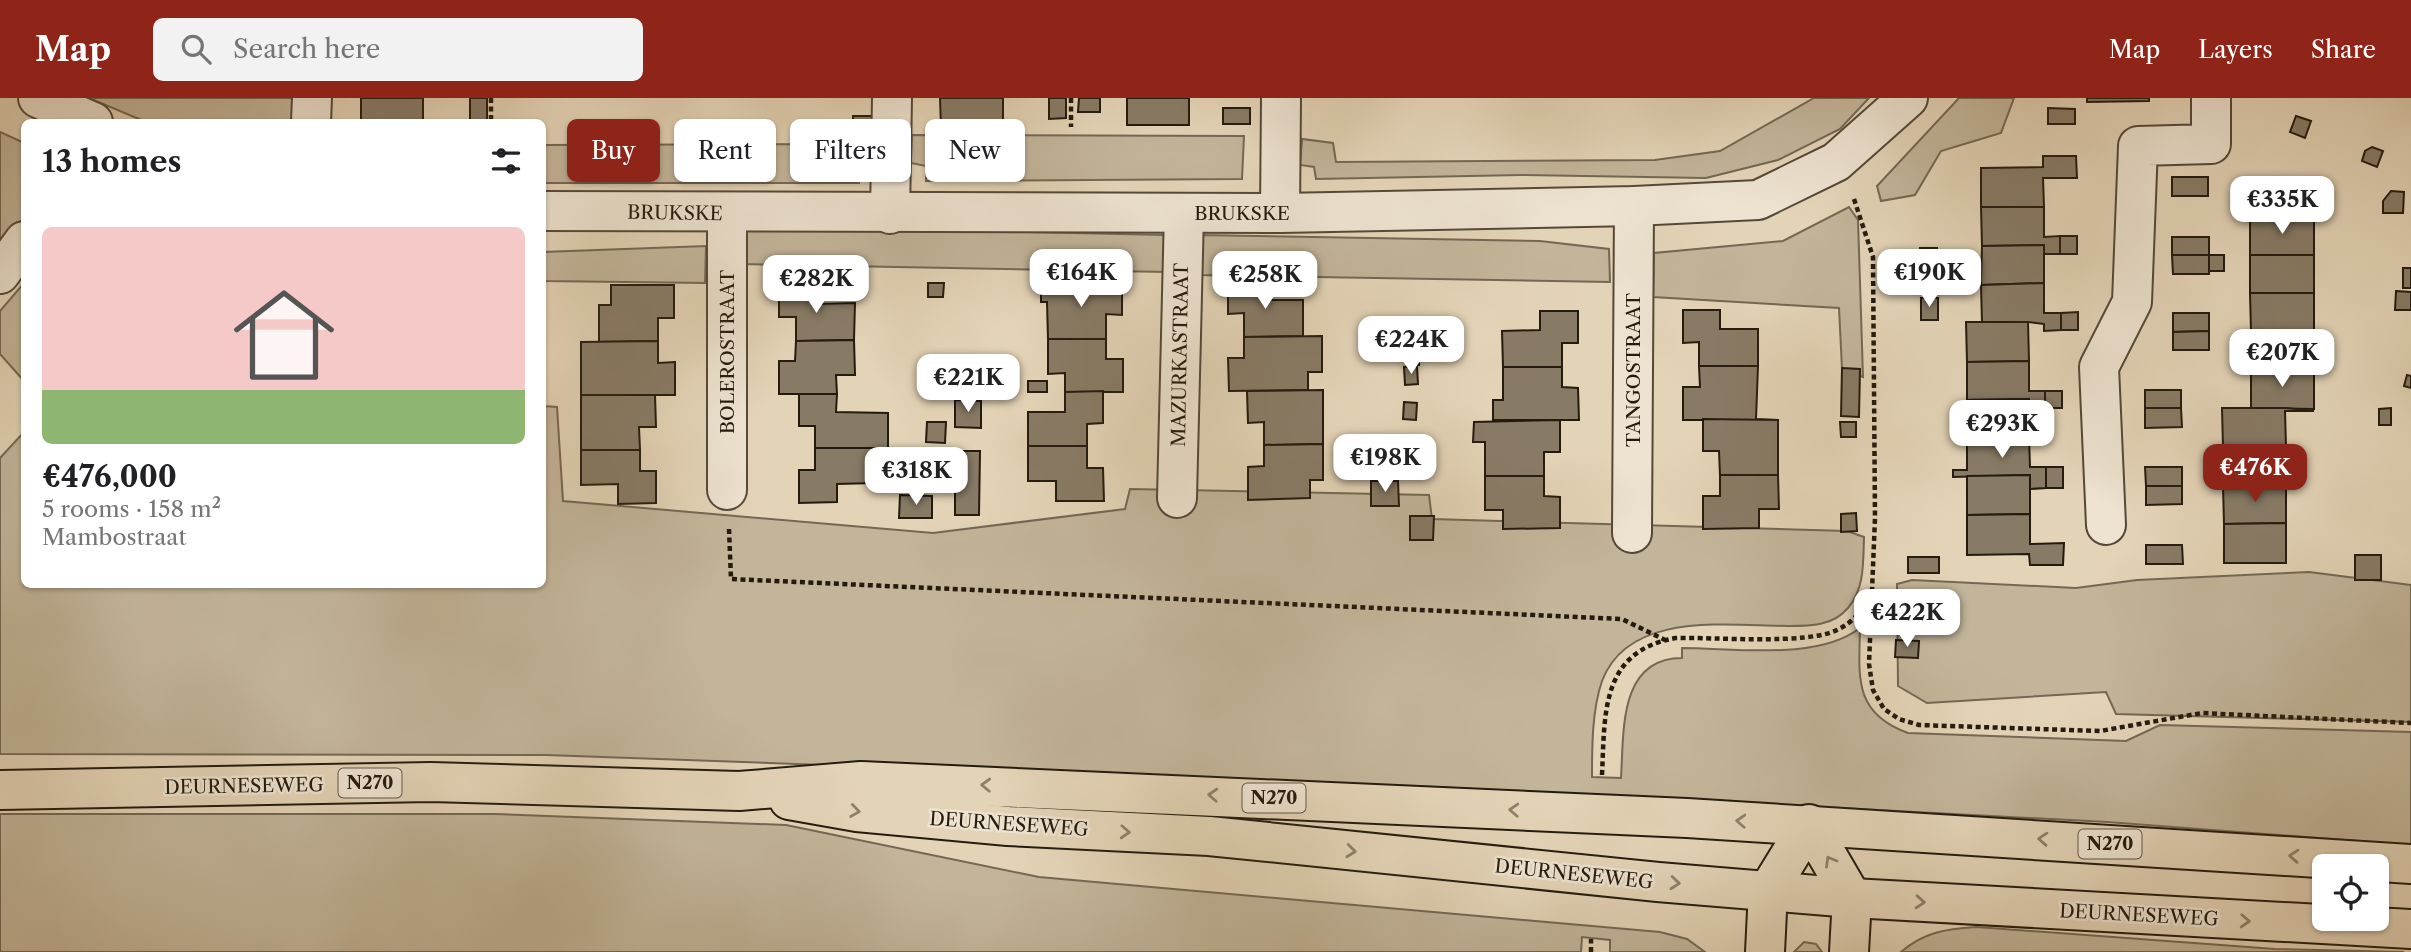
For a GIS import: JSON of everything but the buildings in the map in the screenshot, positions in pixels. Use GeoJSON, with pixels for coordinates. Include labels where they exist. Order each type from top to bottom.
{"type":"FeatureCollection","features":[{"type":"Feature","properties":{"kind":"main road","name":"DEURNESEWEG"},"geometry":{"type":"LineString","coordinates":[[0,790],[431,782],[739,791],[875,781],[1809,824],[2411,864]]}},
{"type":"Feature","properties":{"kind":"main road","name":"DEURNESEWEG"},"geometry":{"type":"LineString","coordinates":[[739,791],[871,814],[1007,826],[1209,836],[1852,898],[2411,929]]}},
{"type":"Feature","properties":{"kind":"main road"},"geometry":{"type":"LineString","coordinates":[[1765,952],[1769,891],[1809,824],[1852,898],[1849,952]]}},
{"type":"Feature","properties":{"kind":"street"},"geometry":{"type":"LineString","coordinates":[[38,98],[86,119]]}},
{"type":"Feature","properties":{"kind":"street"},"geometry":{"type":"LineString","coordinates":[[311,119],[312,98]]}},
{"type":"Feature","properties":{"kind":"street"},"geometry":{"type":"LineString","coordinates":[[890,214],[892,98]]}},
{"type":"Feature","properties":{"kind":"street"},"geometry":{"type":"LineString","coordinates":[[1280,213],[1281,98]]}},
{"type":"Feature","properties":{"kind":"street","name":"BRUKSKE"},"geometry":{"type":"LineString","coordinates":[[546,211],[1280,213],[1634,206],[1758,200],[1836,162],[1908,98]]}},
{"type":"Feature","properties":{"kind":"street"},"geometry":{"type":"LineString","coordinates":[[2106,525],[2099,367],[2132,302],[2138,146],[2211,144],[2211,98]]}},
{"type":"Feature","properties":{"kind":"street","name":"TANGOSTRAAT"},"geometry":{"type":"LineString","coordinates":[[1632,533],[1634,206]]}},
{"type":"Feature","properties":{"kind":"street","name":"BOLEROSTRAAT"},"geometry":{"type":"LineString","coordinates":[[727,213],[727,490]]}},
{"type":"Feature","properties":{"kind":"street","name":"MAZURKASTRAAT"},"geometry":{"type":"LineString","coordinates":[[1177,498],[1184,213]]}},
{"type":"Feature","properties":{"kind":"street"},"geometry":{"type":"LineString","coordinates":[[0,274],[21,245]]}},
{"type":"Feature","properties":{"kind":"path"},"geometry":{"type":"LineString","coordinates":[[491,98],[491,119]]}},
{"type":"Feature","properties":{"kind":"path"},"geometry":{"type":"LineString","coordinates":[[1071,98],[1071,127]]}},
{"type":"Feature","properties":{"kind":"path"},"geometry":{"type":"LineString","coordinates":[[1836,162],[1857,206],[1872,257],[1875,518],[1869,664],[1873,690],[1884,709],[1899,719],[1919,724],[2100,731],[2202,713],[2411,723]]}},
{"type":"Feature","properties":{"kind":"path"},"geometry":{"type":"LineString","coordinates":[[727,490],[731,579],[1622,619],[1665,640]]}},
{"type":"Feature","properties":{"kind":"path"},"geometry":{"type":"LineString","coordinates":[[1602,777],[1606,708],[1611,684],[1624,664],[1636,654],[1665,640],[1819,636],[1845,626],[1859,613],[1868,599],[1872,579]]}},
{"type":"Feature","properties":{"kind":"path"},"geometry":{"type":"LineString","coordinates":[[1591,939],[1591,952]]}},
{"type":"Feature","properties":{"kind":"shaded area"},"geometry":{"type":"Polygon","coordinates":[[[89,98],[301,98],[302,119],[139,119],[89,98]]]}},
{"type":"Feature","properties":{"kind":"shaded area"},"geometry":{"type":"Polygon","coordinates":[[[1814,98],[1869,98],[1840,129],[1778,160],[1706,178],[1521,175],[1316,179],[1314,167],[1300,165],[1302,139],[1333,143],[1336,162],[1655,160],[1720,151],[1814,98]]]}},
{"type":"Feature","properties":{"kind":"shaded area"},"geometry":{"type":"Polygon","coordinates":[[[1959,98],[2014,98],[2001,133],[1941,151],[1915,195],[1881,201],[1877,186],[1959,98]]]}},
{"type":"Feature","properties":{"kind":"shaded area"},"geometry":{"type":"Polygon","coordinates":[[[0,132],[21,142],[21,222],[0,251],[0,132]]]}},
{"type":"Feature","properties":{"kind":"shaded area"},"geometry":{"type":"Polygon","coordinates":[[[912,135],[925,135],[925,166],[911,163],[912,135]]]}},
{"type":"Feature","properties":{"kind":"shaded area"},"geometry":{"type":"Polygon","coordinates":[[[1025,135],[1244,136],[1242,179],[1025,180],[1025,135]]]}},
{"type":"Feature","properties":{"kind":"shaded area"},"geometry":{"type":"Polygon","coordinates":[[[776,144],[790,144],[790,182],[859,182],[859,183],[546,183],[546,145],[567,145],[567,182],[660,182],[660,145],[674,145],[674,182],[776,182],[776,144]]]}},
{"type":"Feature","properties":{"kind":"shaded area"},"geometry":{"type":"Polygon","coordinates":[[[1849,207],[1858,220],[1863,377],[1842,369],[1839,308],[1653,297],[1654,253],[1783,241],[1849,207]]]}},
{"type":"Feature","properties":{"kind":"shaded area"},"geometry":{"type":"Polygon","coordinates":[[[740,226],[1166,235],[1167,272],[739,264],[740,226]]]}},
{"type":"Feature","properties":{"kind":"shaded area"},"geometry":{"type":"Polygon","coordinates":[[[1198,235],[1540,241],[1609,249],[1610,282],[1196,275],[1198,235]]]}},
{"type":"Feature","properties":{"kind":"shaded area"},"geometry":{"type":"Polygon","coordinates":[[[706,246],[705,283],[546,281],[546,252],[706,246]]]}},
{"type":"Feature","properties":{"kind":"shaded area"},"geometry":{"type":"Polygon","coordinates":[[[21,286],[21,378],[0,354],[0,311],[21,286]]]}},
{"type":"Feature","properties":{"kind":"shaded area"},"geometry":{"type":"Polygon","coordinates":[[[546,406],[557,407],[563,501],[933,533],[1125,509],[1130,489],[1429,495],[1432,519],[1847,531],[1864,537],[1862,574],[1854,600],[1842,614],[1828,622],[1805,626],[1683,627],[1657,632],[1634,642],[1615,658],[1602,681],[1596,704],[1592,777],[1621,778],[1625,720],[1635,684],[1646,670],[1661,661],[1682,658],[1682,648],[1799,649],[1822,645],[1860,628],[1860,677],[1868,704],[1890,725],[1908,733],[2126,741],[2160,725],[2411,732],[2411,845],[2107,822],[1436,787],[546,755],[0,754],[0,458],[21,435],[21,588],[546,588],[546,406]]]}},
{"type":"Feature","properties":{"kind":"shaded area"},"geometry":{"type":"Polygon","coordinates":[[[2309,572],[2411,585],[2411,722],[2116,714],[2106,692],[1927,703],[1898,686],[1897,584],[1912,580],[2076,588],[2137,580],[2309,572]]]}},
{"type":"Feature","properties":{"kind":"shaded area"},"geometry":{"type":"Polygon","coordinates":[[[0,814],[495,814],[786,825],[1039,877],[1660,932],[1687,939],[1705,952],[1610,952],[1610,940],[1582,937],[1581,952],[0,952],[0,814]]]}},
{"type":"Feature","properties":{"kind":"shaded area"},"geometry":{"type":"Polygon","coordinates":[[[1976,927],[2275,949],[2404,952],[1901,952],[1918,940],[1936,933],[1976,927]]]}},
{"type":"Feature","properties":{"kind":"shaded area"},"geometry":{"type":"Polygon","coordinates":[[[1804,942],[1816,944],[1822,952],[1794,952],[1804,942]]]}}]}
